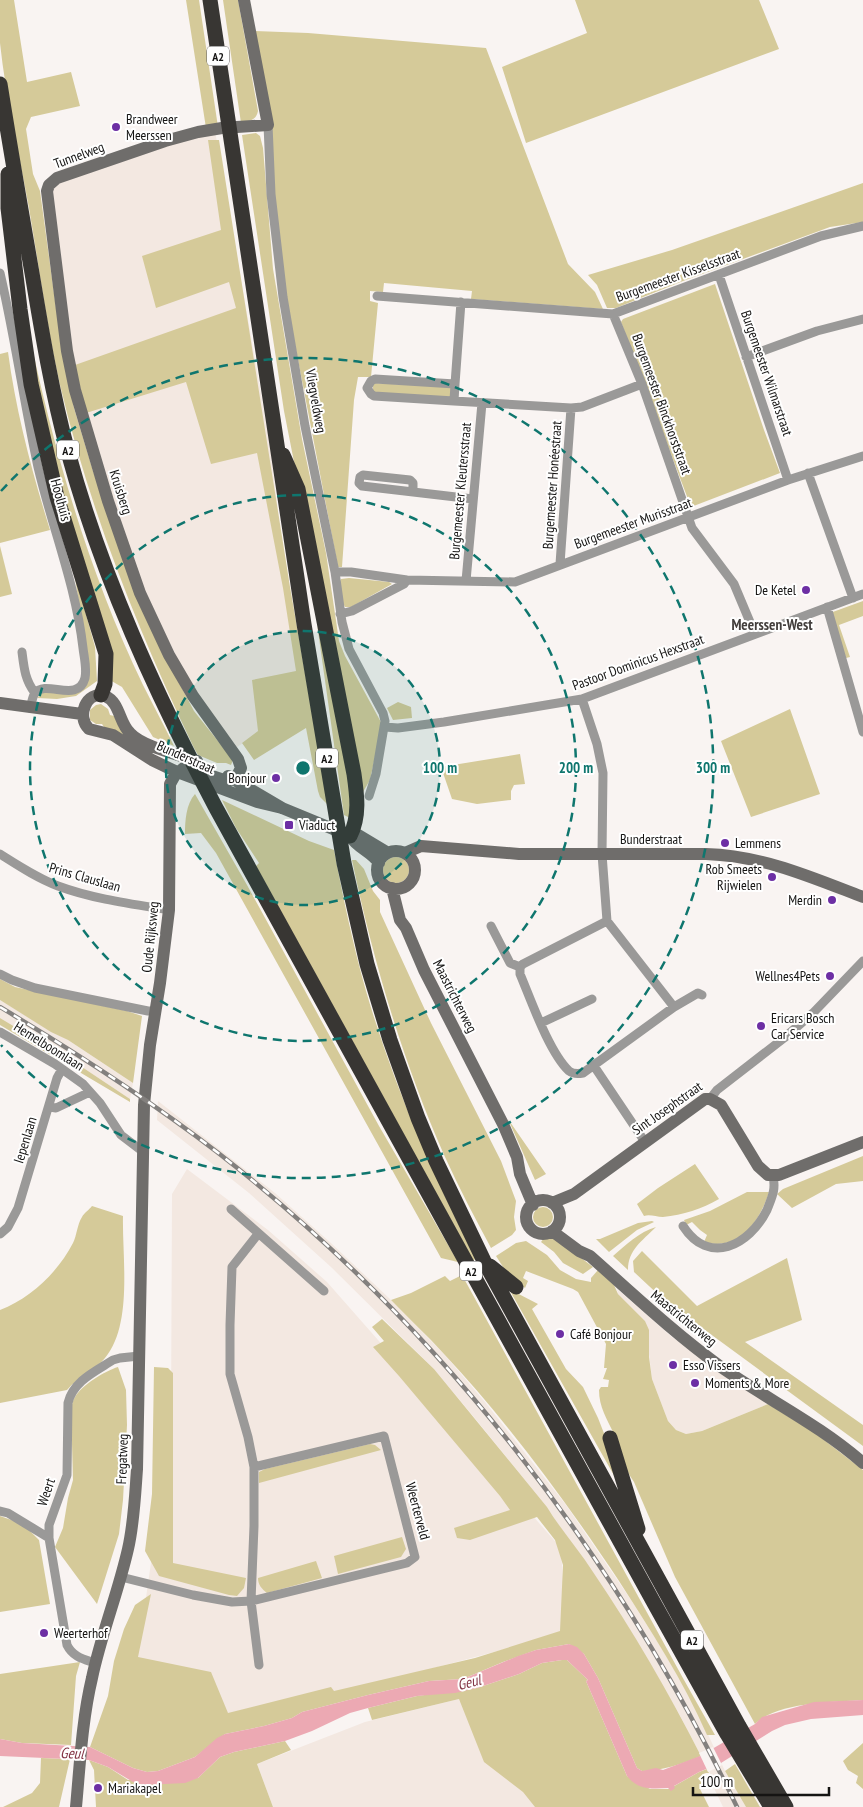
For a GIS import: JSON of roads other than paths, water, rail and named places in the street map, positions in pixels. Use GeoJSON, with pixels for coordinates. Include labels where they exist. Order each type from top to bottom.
{"type":"FeatureCollection","features":[{"type":"Feature","properties":{"kind":"highway","name":"A2"},"geometry":{"type":"LineString","coordinates":[[210,0],[304,624],[344,863],[367,964],[401,1074],[436,1161],[484,1261],[645,1555],[733,1730]]}},
{"type":"Feature","properties":{"kind":"highway","name":"A2"},"geometry":{"type":"LineString","coordinates":[[0,84],[50,371],[68,452],[123,612],[153,683],[183,746],[216,808],[733,1730],[748,1755],[786,1807]]}},
{"type":"Feature","properties":{"kind":"highway","name":"A2"},"geometry":{"type":"LineString","coordinates":[[9,138],[8,208],[26,357],[57,497],[106,654],[105,684],[101,695]]}},
{"type":"Feature","properties":{"kind":"highway","name":"A2"},"geometry":{"type":"LineString","coordinates":[[276,441],[298,489],[354,774],[357,813],[350,836]]}},
{"type":"Feature","properties":{"kind":"highway","name":"A2"},"geometry":{"type":"LineString","coordinates":[[484,1261],[516,1287]]}},
{"type":"Feature","properties":{"kind":"highway","name":"A2"},"geometry":{"type":"LineString","coordinates":[[610,1438],[645,1555]]}},
{"type":"Feature","properties":{"kind":"highway","name":"A2"},"geometry":{"type":"LineString","coordinates":[[748,1755],[770,1807]]}},
{"type":"Feature","properties":{"kind":"street","name":"Vliegveldweg"},"geometry":{"type":"LineString","coordinates":[[244,0],[268,125],[271,194],[283,297],[305,426],[335,572],[340,614],[349,649],[383,714],[385,727],[376,774],[369,796]]}},
{"type":"Feature","properties":{"kind":"street","name":"Tunnelweg"},"geometry":{"type":"LineString","coordinates":[[49,186],[52,181],[62,176],[165,141],[222,128],[268,125]]}},
{"type":"Feature","properties":{"kind":"street","name":"Kruisberg"},"geometry":{"type":"LineString","coordinates":[[49,186],[47,198],[67,351],[75,390],[108,501],[140,593],[169,655],[193,696],[240,763],[240,771],[235,780]]}},
{"type":"Feature","properties":{"kind":"street","name":"Burgemeester Kisselsstraat"},"geometry":{"type":"LineString","coordinates":[[377,296],[613,314],[821,236],[863,226]]}},
{"type":"Feature","properties":{"kind":"street","name":"Hoolhuis"},"geometry":{"type":"LineString","coordinates":[[0,273],[12,326],[38,468],[81,630],[86,669],[83,682],[76,689],[68,691],[45,689],[36,693]]}},
{"type":"Feature","properties":{"kind":"street","name":"Burgemeester Wilmarstraat"},"geometry":{"type":"LineString","coordinates":[[719,275],[788,480]]}},
{"type":"Feature","properties":{"kind":"street"},"geometry":{"type":"LineString","coordinates":[[454,401],[461,302]]}},
{"type":"Feature","properties":{"kind":"street","name":"Burgemeester Binckhorststraat"},"geometry":{"type":"LineString","coordinates":[[613,314],[642,384],[692,528],[734,584],[755,634]]}},
{"type":"Feature","properties":{"kind":"street"},"geometry":{"type":"LineString","coordinates":[[746,357],[818,331],[863,319]]}},
{"type":"Feature","properties":{"kind":"street"},"geometry":{"type":"LineString","coordinates":[[455,384],[375,379],[371,381],[367,388],[374,396],[571,408],[582,407],[642,384]]}},
{"type":"Feature","properties":{"kind":"street","name":"Burgemeester Kleutersstraat"},"geometry":{"type":"LineString","coordinates":[[466,581],[482,403]]}},
{"type":"Feature","properties":{"kind":"street","name":"Burgemeester Honéestraat"},"geometry":{"type":"LineString","coordinates":[[560,564],[571,408]]}},
{"type":"Feature","properties":{"kind":"street","name":"Burgemeester Murisstraat"},"geometry":{"type":"LineString","coordinates":[[335,572],[351,572],[407,580],[515,582],[788,480],[863,456]]}},
{"type":"Feature","properties":{"kind":"street"},"geometry":{"type":"LineString","coordinates":[[808,473],[853,598]]}},
{"type":"Feature","properties":{"kind":"street"},"geometry":{"type":"LineString","coordinates":[[413,492],[413,483],[410,480],[363,475],[359,480],[362,486],[413,492],[473,499]]}},
{"type":"Feature","properties":{"kind":"street"},"geometry":{"type":"LineString","coordinates":[[340,614],[352,611],[404,584],[407,580]]}},
{"type":"Feature","properties":{"kind":"street","name":"Pastoor Dominicus Hexstraat"},"geometry":{"type":"LineString","coordinates":[[385,727],[398,728],[444,722],[582,699],[863,594]]}},
{"type":"Feature","properties":{"kind":"street"},"geometry":{"type":"LineString","coordinates":[[827,607],[859,706],[863,732]]}},
{"type":"Feature","properties":{"kind":"street"},"geometry":{"type":"LineString","coordinates":[[22,652],[29,685],[36,693],[30,708]]}},
{"type":"Feature","properties":{"kind":"street"},"geometry":{"type":"LineString","coordinates":[[0,703],[82,714],[93,697],[101,695]]}},
{"type":"Feature","properties":{"kind":"street","name":"Bunderstraat"},"geometry":{"type":"LineString","coordinates":[[101,695],[114,703],[122,722],[131,734],[142,742],[212,767],[282,808],[350,836],[358,835],[388,853]]}},
{"type":"Feature","properties":{"kind":"street"},"geometry":{"type":"LineString","coordinates":[[582,699],[602,764],[602,854],[607,921],[674,1007]]}},
{"type":"Feature","properties":{"kind":"street","name":"Bunderstraat"},"geometry":{"type":"LineString","coordinates":[[82,714],[88,729],[94,732],[110,734],[177,772],[257,802],[282,808]]}},
{"type":"Feature","properties":{"kind":"street"},"geometry":{"type":"LineString","coordinates":[[177,772],[188,766],[221,779],[235,780]]}},
{"type":"Feature","properties":{"kind":"street","name":"Oude Rijksweg"},"geometry":{"type":"LineString","coordinates":[[144,1105],[169,910],[169,788],[172,778],[177,772]]}},
{"type":"Feature","properties":{"kind":"street","name":"Bunderstraat"},"geometry":{"type":"LineString","coordinates":[[350,836],[354,843],[367,850],[379,863]]}},
{"type":"Feature","properties":{"kind":"street","name":"Bunderstraat"},"geometry":{"type":"LineString","coordinates":[[409,858],[432,848],[496,853],[706,854],[736,856],[790,868],[863,898]]}},
{"type":"Feature","properties":{"kind":"street"},"geometry":{"type":"LineString","coordinates":[[397,851],[409,858],[415,870],[414,878],[398,888],[385,885],[380,879],[378,872],[379,863],[388,853],[397,851]]}},
{"type":"Feature","properties":{"kind":"street","name":"Prins Clauslaan"},"geometry":{"type":"LineString","coordinates":[[0,854],[36,876],[58,886],[82,893],[169,910]]}},
{"type":"Feature","properties":{"kind":"street","name":"Maastrichterweg"},"geometry":{"type":"LineString","coordinates":[[398,888],[400,920],[406,928],[421,963],[503,1124],[517,1157],[527,1171],[549,1212],[578,1251],[590,1256],[684,1340],[723,1368],[822,1431],[863,1463]]}},
{"type":"Feature","properties":{"kind":"street"},"geometry":{"type":"LineString","coordinates":[[520,967],[607,921]]}},
{"type":"Feature","properties":{"kind":"street"},"geometry":{"type":"LineString","coordinates":[[491,926],[510,963],[520,967]]}},
{"type":"Feature","properties":{"kind":"street","name":"Sint Josephstraat"},"geometry":{"type":"LineString","coordinates":[[549,1212],[699,1102],[710,1098],[813,1013],[863,962]]}},
{"type":"Feature","properties":{"kind":"street"},"geometry":{"type":"LineString","coordinates":[[520,967],[520,974],[551,1046],[569,1071],[578,1074],[594,1066],[674,1007],[698,993],[702,995]]}},
{"type":"Feature","properties":{"kind":"street"},"geometry":{"type":"LineString","coordinates":[[0,974],[36,988],[155,1011]]}},
{"type":"Feature","properties":{"kind":"street"},"geometry":{"type":"LineString","coordinates":[[541,1024],[592,999]]}},
{"type":"Feature","properties":{"kind":"street","name":"Hemelboomlaan"},"geometry":{"type":"LineString","coordinates":[[0,1032],[62,1069],[83,1084],[100,1103],[121,1135],[142,1151]]}},
{"type":"Feature","properties":{"kind":"street"},"geometry":{"type":"LineString","coordinates":[[594,1066],[645,1142]]}},
{"type":"Feature","properties":{"kind":"street","name":"Iepenlaan"},"geometry":{"type":"LineString","coordinates":[[0,1234],[8,1227],[18,1208],[62,1069]]}},
{"type":"Feature","properties":{"kind":"street","name":"Iepenlaan"},"geometry":{"type":"LineString","coordinates":[[50,1107],[56,1108],[90,1092]]}},
{"type":"Feature","properties":{"kind":"street"},"geometry":{"type":"LineString","coordinates":[[710,1098],[721,1105],[761,1171],[773,1176],[863,1142]]}},
{"type":"Feature","properties":{"kind":"street","name":"Fregatweg"},"geometry":{"type":"LineString","coordinates":[[76,1807],[88,1696],[95,1663],[129,1548],[134,1510],[140,1356],[144,1105]]}},
{"type":"Feature","properties":{"kind":"street"},"geometry":{"type":"LineString","coordinates":[[683,1226],[691,1238],[700,1244],[722,1248],[731,1246],[752,1232],[762,1220],[774,1194],[773,1176]]}},
{"type":"Feature","properties":{"kind":"street"},"geometry":{"type":"LineString","coordinates":[[231,1209],[324,1290]]}},
{"type":"Feature","properties":{"kind":"street"},"geometry":{"type":"LineString","coordinates":[[258,1234],[232,1267],[230,1374],[248,1437],[254,1467],[251,1601],[259,1665]]}},
{"type":"Feature","properties":{"kind":"street","name":"Weert"},"geometry":{"type":"LineString","coordinates":[[95,1663],[78,1657],[67,1645],[49,1538],[50,1525],[67,1475],[68,1403],[70,1394],[75,1386],[113,1360],[140,1356]]}},
{"type":"Feature","properties":{"kind":"street","name":"Weerterveld"},"geometry":{"type":"LineString","coordinates":[[121,1577],[193,1595],[232,1602],[251,1601],[407,1563],[415,1557],[384,1436],[254,1467]]}},
{"type":"Feature","properties":{"kind":"street"},"geometry":{"type":"LineString","coordinates":[[0,1511],[8,1513],[49,1538]]}},
{"type":"Feature","properties":{"kind":"water","name":"Geul"},"geometry":{"type":"Polygon","coordinates":[[[569,1644],[577,1647],[584,1654],[598,1678],[637,1768],[642,1771],[656,1768],[663,1770],[700,1756],[755,1724],[762,1717],[814,1702],[863,1700],[863,1715],[811,1719],[785,1725],[721,1763],[699,1772],[674,1786],[675,1788],[671,1791],[668,1788],[645,1788],[631,1781],[627,1776],[586,1681],[588,1680],[567,1660],[562,1660],[542,1663],[519,1674],[477,1688],[455,1693],[417,1696],[350,1713],[285,1741],[234,1752],[220,1757],[198,1778],[185,1783],[145,1785],[133,1782],[108,1767],[89,1760],[0,1756],[0,1739],[22,1743],[90,1747],[133,1768],[147,1772],[158,1771],[195,1757],[217,1738],[225,1734],[264,1726],[292,1718],[302,1712],[368,1695],[429,1681],[463,1679],[536,1650],[569,1644]]]}},
{"type":"Feature","properties":{"kind":"railway"},"geometry":{"type":"LineString","coordinates":[[0,1007],[111,1076],[217,1152],[298,1219],[375,1292],[447,1368],[515,1449],[578,1534],[636,1622],[689,1713],[737,1807]]}},
{"type":"Feature","properties":{"kind":"place","name":"Brandweer Meerssen"},"geometry":{"type":"Point","coordinates":[116,127]}},
{"type":"Feature","properties":{"kind":"place","name":"De Ketel"},"geometry":{"type":"Point","coordinates":[806,590]}},
{"type":"Feature","properties":{"kind":"place","name":"Bonjour"},"geometry":{"type":"Point","coordinates":[276,778]}},
{"type":"Feature","properties":{"kind":"place","name":"Viaduct"},"geometry":{"type":"Point","coordinates":[289,825]}},
{"type":"Feature","properties":{"kind":"place","name":"Lemmens"},"geometry":{"type":"Point","coordinates":[725,843]}},
{"type":"Feature","properties":{"kind":"place","name":"Rob Smeets Rijwielen"},"geometry":{"type":"Point","coordinates":[772,877]}},
{"type":"Feature","properties":{"kind":"place","name":"Merdin"},"geometry":{"type":"Point","coordinates":[832,900]}},
{"type":"Feature","properties":{"kind":"place","name":"Wellnes4Pets"},"geometry":{"type":"Point","coordinates":[830,976]}},
{"type":"Feature","properties":{"kind":"place","name":"Ericars Bosch Car Service"},"geometry":{"type":"Point","coordinates":[761,1026]}},
{"type":"Feature","properties":{"kind":"place","name":"Café Bonjour"},"geometry":{"type":"Point","coordinates":[560,1334]}},
{"type":"Feature","properties":{"kind":"place","name":"Esso Vissers"},"geometry":{"type":"Point","coordinates":[673,1365]}},
{"type":"Feature","properties":{"kind":"place","name":"Moments & More"},"geometry":{"type":"Point","coordinates":[695,1383]}},
{"type":"Feature","properties":{"kind":"place","name":"Weerterhof"},"geometry":{"type":"Point","coordinates":[44,1633]}},
{"type":"Feature","properties":{"kind":"place","name":"Mariakapel"},"geometry":{"type":"Point","coordinates":[98,1788]}},
{"type":"Feature","properties":{"kind":"district","name":"Meerssen-West"},"geometry":{"type":"Point","coordinates":[772,624]}}]}
